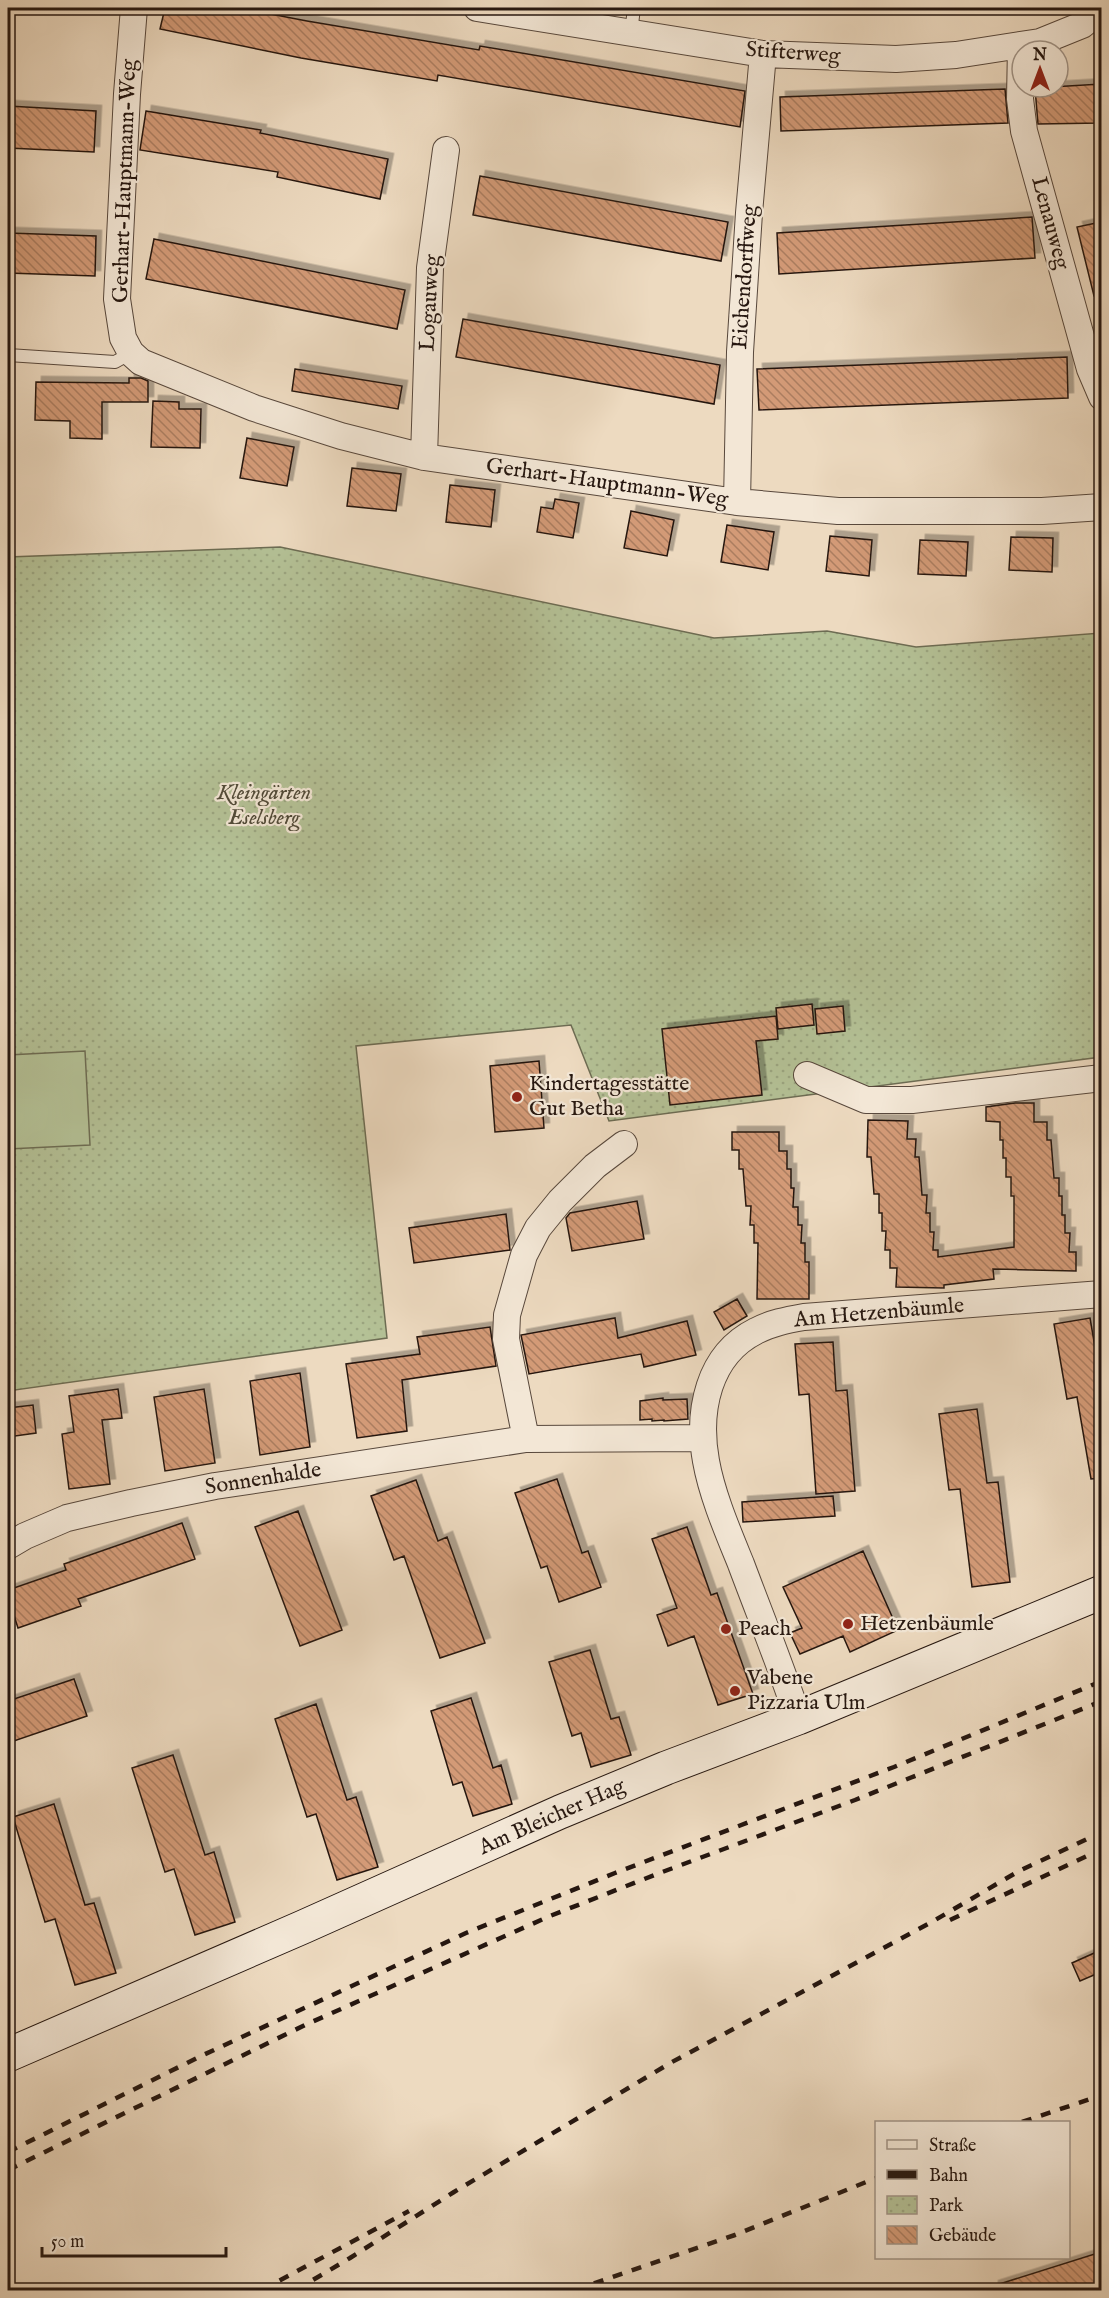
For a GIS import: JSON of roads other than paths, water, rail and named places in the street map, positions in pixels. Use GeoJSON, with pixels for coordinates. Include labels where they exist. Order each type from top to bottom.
{"type":"FeatureCollection","features":[{"type":"Feature","properties":{"kind":"street","name":"Gerhart-Hauptmann-Weg"},"geometry":{"type":"LineString","coordinates":[[134,8],[127,94],[117,299],[123,338],[131,353],[141,362],[254,408],[341,436],[424,457],[737,502],[838,511],[1042,511],[1101,507]]}},
{"type":"Feature","properties":{"kind":"street","name":"Stifterweg"},"geometry":{"type":"LineString","coordinates":[[477,8],[763,54],[896,59],[956,55],[1010,48]]}},
{"type":"Feature","properties":{"kind":"street","name":"Stifterweg"},"geometry":{"type":"LineString","coordinates":[[1050,39],[1082,25],[1101,9]]}},
{"type":"Feature","properties":{"kind":"street","name":"Eichendorffweg"},"geometry":{"type":"LineString","coordinates":[[737,502],[740,352],[763,54]]}},
{"type":"Feature","properties":{"kind":"street","name":"Lenauweg"},"geometry":{"type":"LineString","coordinates":[[1020,99],[1024,131],[1090,369],[1101,397]]}},
{"type":"Feature","properties":{"kind":"street","name":"Logauweg"},"geometry":{"type":"LineString","coordinates":[[424,457],[430,267],[446,150]]}},
{"type":"Feature","properties":{"kind":"street"},"geometry":{"type":"LineString","coordinates":[[807,1076],[866,1100],[900,1100],[1101,1078]]}},
{"type":"Feature","properties":{"kind":"street"},"geometry":{"type":"LineString","coordinates":[[526,1439],[506,1339],[507,1315],[524,1255],[538,1228],[560,1201],[595,1166],[624,1144]]}},
{"type":"Feature","properties":{"kind":"street","name":"Am Hetzenbäumle"},"geometry":{"type":"LineString","coordinates":[[798,1718],[733,1544],[706,1462],[703,1438],[707,1389],[722,1360],[737,1344],[755,1331],[777,1322],[831,1314],[1101,1294]]}},
{"type":"Feature","properties":{"kind":"street","name":"Sonnenhalde"},"geometry":{"type":"LineString","coordinates":[[8,1546],[67,1518],[215,1486],[526,1439],[703,1438]]}},
{"type":"Feature","properties":{"kind":"street","name":"Am Bleicher Hag"},"geometry":{"type":"LineString","coordinates":[[8,2055],[560,1812],[666,1768],[798,1718],[1101,1592]]}},
{"type":"Feature","properties":{"kind":"lane"},"geometry":{"type":"LineString","coordinates":[[631,33],[634,8]]}},
{"type":"Feature","properties":{"kind":"lane"},"geometry":{"type":"LineString","coordinates":[[8,355],[115,362],[131,353]]}},
{"type":"Feature","properties":{"kind":"railway"},"geometry":{"type":"LineString","coordinates":[[8,2152],[201,2056],[466,1933],[615,1873],[894,1767],[1102,1681]]}},
{"type":"Feature","properties":{"kind":"railway"},"geometry":{"type":"LineString","coordinates":[[8,2170],[305,2025],[550,1916],[855,1800],[1102,1701]]}},
{"type":"Feature","properties":{"kind":"railway"},"geometry":{"type":"LineString","coordinates":[[296,2290],[454,2192],[672,2062],[930,1923],[1019,1871],[1102,1832]]}},
{"type":"Feature","properties":{"kind":"railway"},"geometry":{"type":"LineString","coordinates":[[950,1920],[1102,1849]]}},
{"type":"Feature","properties":{"kind":"railway"},"geometry":{"type":"LineString","coordinates":[[1025,2121],[1102,2095]]}},
{"type":"Feature","properties":{"kind":"railway"},"geometry":{"type":"LineString","coordinates":[[575,2290],[735,2235],[875,2178]]}},
{"type":"Feature","properties":{"kind":"railway"},"geometry":{"type":"LineString","coordinates":[[262,2290],[409,2211]]}},
{"type":"Feature","properties":{"kind":"place","name":"Kindertagesstätte Gut Betha"},"geometry":{"type":"Point","coordinates":[517,1097]}},
{"type":"Feature","properties":{"kind":"place","name":"Hetzenbäumle"},"geometry":{"type":"Point","coordinates":[848,1624]}},
{"type":"Feature","properties":{"kind":"place","name":"Peach"},"geometry":{"type":"Point","coordinates":[726,1629]}},
{"type":"Feature","properties":{"kind":"place","name":"Vabene Pizzaria Ulm"},"geometry":{"type":"Point","coordinates":[735,1691]}},
{"type":"Feature","properties":{"kind":"park label","name":"Kleingärten Eselsberg"},"geometry":{"type":"Point","coordinates":[264,806]}}]}
